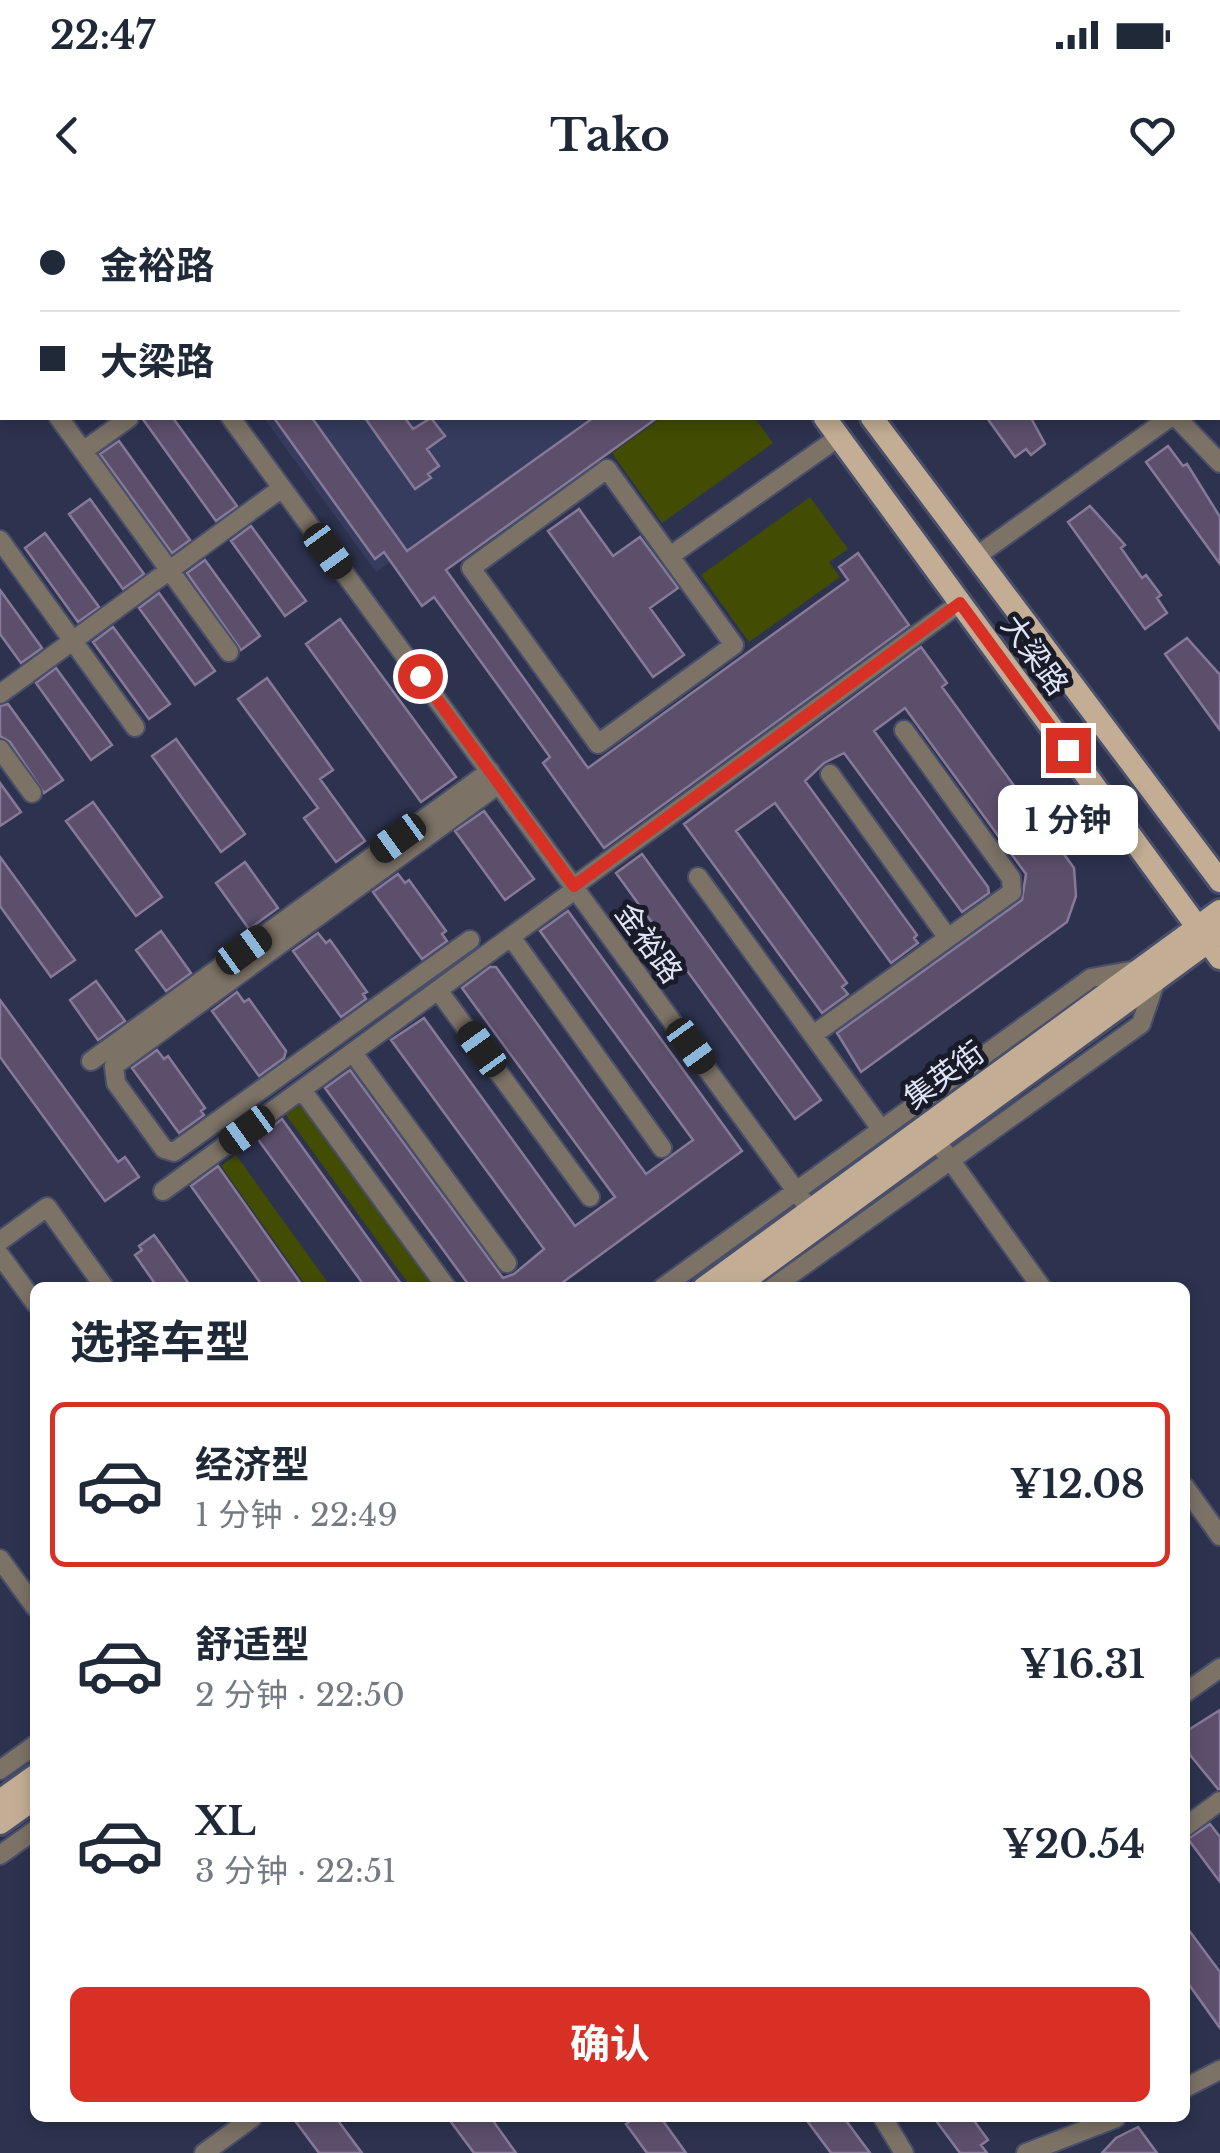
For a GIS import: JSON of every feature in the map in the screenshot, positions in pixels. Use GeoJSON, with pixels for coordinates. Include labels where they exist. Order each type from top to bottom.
{"type":"FeatureCollection","features":[{"type":"Feature","properties":{"kind":"main road","name":"大梁路"},"geometry":{"type":"LineString","coordinates":[[873,420],[1220,881]]}},
{"type":"Feature","properties":{"kind":"main road","name":"大梁路"},"geometry":{"type":"LineString","coordinates":[[832,427],[1212,940]]}},
{"type":"Feature","properties":{"kind":"main road","name":"集英街"},"geometry":{"type":"LineString","coordinates":[[712,1282],[1148,975],[1212,940],[1220,911]]}},
{"type":"Feature","properties":{"kind":"main road","name":"集英街"},"geometry":{"type":"LineString","coordinates":[[742,1282],[936,1140],[1148,975]]}},
{"type":"Feature","properties":{"kind":"main road"},"geometry":{"type":"LineString","coordinates":[[0,1801],[30,1786]]}},
{"type":"Feature","properties":{"kind":"main road"},"geometry":{"type":"LineString","coordinates":[[0,1824],[30,1787]]}},
{"type":"Feature","properties":{"kind":"street"},"geometry":{"type":"LineString","coordinates":[[60,420],[229,652]]}},
{"type":"Feature","properties":{"kind":"street"},"geometry":{"type":"LineString","coordinates":[[83,451],[126,420]]}},
{"type":"Feature","properties":{"kind":"street","name":"金裕路"},"geometry":{"type":"LineString","coordinates":[[232,420],[810,1210]]}},
{"type":"Feature","properties":{"kind":"street"},"geometry":{"type":"LineString","coordinates":[[974,558],[1166,420]]}},
{"type":"Feature","properties":{"kind":"street"},"geometry":{"type":"LineString","coordinates":[[1180,420],[1220,463]]}},
{"type":"Feature","properties":{"kind":"street"},"geometry":{"type":"LineString","coordinates":[[670,556],[832,427]]}},
{"type":"Feature","properties":{"kind":"street"},"geometry":{"type":"LineString","coordinates":[[607,469],[670,556],[734,645],[598,744],[471,568],[607,469]]}},
{"type":"Feature","properties":{"kind":"street"},"geometry":{"type":"LineString","coordinates":[[0,694],[282,488]]}},
{"type":"Feature","properties":{"kind":"street"},"geometry":{"type":"LineString","coordinates":[[0,540],[135,727]]}},
{"type":"Feature","properties":{"kind":"street"},"geometry":{"type":"LineString","coordinates":[[164,1192],[960,603]]}},
{"type":"Feature","properties":{"kind":"street"},"geometry":{"type":"LineString","coordinates":[[813,1035],[1012,892],[1012,878],[904,730]]}},
{"type":"Feature","properties":{"kind":"street"},"geometry":{"type":"LineString","coordinates":[[0,748],[32,793]]}},
{"type":"Feature","properties":{"kind":"street"},"geometry":{"type":"LineString","coordinates":[[830,774],[948,938]]}},
{"type":"Feature","properties":{"kind":"street"},"geometry":{"type":"LineString","coordinates":[[470,940],[174,1152],[164,1149],[116,1083],[114,1066],[494,778]]}},
{"type":"Feature","properties":{"kind":"street"},"geometry":{"type":"LineString","coordinates":[[91,1061],[494,778]]}},
{"type":"Feature","properties":{"kind":"street"},"geometry":{"type":"LineString","coordinates":[[698,878],[881,1128]]}},
{"type":"Feature","properties":{"kind":"street"},"geometry":{"type":"LineString","coordinates":[[511,937],[662,1148]]}},
{"type":"Feature","properties":{"kind":"street"},"geometry":{"type":"LineString","coordinates":[[670,1282],[1092,978],[1148,975],[1141,1024],[780,1282]]}},
{"type":"Feature","properties":{"kind":"street"},"geometry":{"type":"LineString","coordinates":[[438,990],[590,1197]]}},
{"type":"Feature","properties":{"kind":"street"},"geometry":{"type":"LineString","coordinates":[[353,1052],[507,1263]]}},
{"type":"Feature","properties":{"kind":"street"},"geometry":{"type":"LineString","coordinates":[[302,1090],[443,1282]]}},
{"type":"Feature","properties":{"kind":"street"},"geometry":{"type":"LineString","coordinates":[[936,1140],[1038,1282]]}},
{"type":"Feature","properties":{"kind":"street"},"geometry":{"type":"LineString","coordinates":[[0,1241],[46,1207],[102,1282]]}},
{"type":"Feature","properties":{"kind":"street"},"geometry":{"type":"LineString","coordinates":[[0,1256],[30,1296]]}},
{"type":"Feature","properties":{"kind":"street"},"geometry":{"type":"LineString","coordinates":[[1190,1494],[1220,1536]]}},
{"type":"Feature","properties":{"kind":"street"},"geometry":{"type":"LineString","coordinates":[[0,1559],[30,1600]]}},
{"type":"Feature","properties":{"kind":"street"},"geometry":{"type":"LineString","coordinates":[[1190,1689],[1220,1668]]}},
{"type":"Feature","properties":{"kind":"street"},"geometry":{"type":"LineString","coordinates":[[30,1747],[2,1763],[30,1785]]}},
{"type":"Feature","properties":{"kind":"street"},"geometry":{"type":"LineString","coordinates":[[1190,1823],[1220,1801]]}},
{"type":"Feature","properties":{"kind":"street"},"geometry":{"type":"LineString","coordinates":[[0,1855],[30,1834]]}},
{"type":"Feature","properties":{"kind":"street"},"geometry":{"type":"LineString","coordinates":[[1190,2085],[1220,2070]]}},
{"type":"Feature","properties":{"kind":"street"},"geometry":{"type":"LineString","coordinates":[[204,2153],[247,2122]]}},
{"type":"Feature","properties":{"kind":"street"},"geometry":{"type":"LineString","coordinates":[[885,2122],[904,2153]]}},
{"type":"Feature","properties":{"kind":"street"},"geometry":{"type":"LineString","coordinates":[[1026,2153],[1106,2122]]}},
{"type":"Feature","properties":{"kind":"shaded area"},"geometry":{"type":"Polygon","coordinates":[[[265,420],[588,420],[376,572],[265,420]]]}},
{"type":"Feature","properties":{"kind":"green space"},"geometry":{"type":"Polygon","coordinates":[[[658,420],[756,420],[773,443],[662,523],[612,453],[658,420]]]}},
{"type":"Feature","properties":{"kind":"green space"},"geometry":{"type":"Polygon","coordinates":[[[810,497],[848,549],[829,562],[840,577],[749,642],[701,575],[810,497]]]}},
{"type":"Feature","properties":{"kind":"green space"},"geometry":{"type":"Polygon","coordinates":[[[298,1102],[429,1282],[407,1282],[284,1112],[298,1102]]]}},
{"type":"Feature","properties":{"kind":"green space"},"geometry":{"type":"Polygon","coordinates":[[[236,1155],[327,1282],[303,1282],[221,1166],[236,1155]]]}},
{"type":"Feature","properties":{"kind":"building"},"geometry":{"type":"Polygon","coordinates":[[[143,420],[174,420],[237,506],[216,521],[143,420]]]}},
{"type":"Feature","properties":{"kind":"building"},"geometry":{"type":"Polygon","coordinates":[[[275,420],[313,420],[407,551],[590,420],[654,420],[446,570],[588,768],[848,580],[839,567],[858,553],[909,625],[604,848],[543,763],[550,757],[434,597],[422,606],[384,552],[375,559],[275,420]]]}},
{"type":"Feature","properties":{"kind":"building"},"geometry":{"type":"Polygon","coordinates":[[[366,420],[406,420],[413,429],[433,420],[445,436],[427,449],[439,466],[428,474],[431,478],[415,489],[366,420]]]}},
{"type":"Feature","properties":{"kind":"building"},"geometry":{"type":"Polygon","coordinates":[[[988,420],[1032,420],[1045,444],[1031,455],[1026,449],[1015,457],[988,420]]]}},
{"type":"Feature","properties":{"kind":"building"},"geometry":{"type":"Polygon","coordinates":[[[119,441],[190,540],[172,553],[100,454],[119,441]]]}},
{"type":"Feature","properties":{"kind":"building"},"geometry":{"type":"Polygon","coordinates":[[[1168,446],[1183,466],[1187,464],[1220,517],[1220,564],[1146,462],[1168,446]]]}},
{"type":"Feature","properties":{"kind":"building"},"geometry":{"type":"Polygon","coordinates":[[[90,499],[144,574],[123,589],[69,514],[90,499]]]}},
{"type":"Feature","properties":{"kind":"building"},"geometry":{"type":"Polygon","coordinates":[[[1090,506],[1125,545],[1121,548],[1142,578],[1146,575],[1161,595],[1157,598],[1167,613],[1145,629],[1068,522],[1090,506]]]}},
{"type":"Feature","properties":{"kind":"building"},"geometry":{"type":"Polygon","coordinates":[[[579,509],[613,556],[640,537],[678,588],[650,608],[684,655],[653,677],[548,531],[579,509]]]}},
{"type":"Feature","properties":{"kind":"building"},"geometry":{"type":"Polygon","coordinates":[[[251,526],[306,601],[285,616],[231,541],[251,526]]]}},
{"type":"Feature","properties":{"kind":"building"},"geometry":{"type":"Polygon","coordinates":[[[45,533],[99,607],[78,622],[25,548],[45,533]]]}},
{"type":"Feature","properties":{"kind":"building"},"geometry":{"type":"Polygon","coordinates":[[[205,560],[260,636],[241,650],[187,573],[205,560]]]}},
{"type":"Feature","properties":{"kind":"building"},"geometry":{"type":"Polygon","coordinates":[[[0,590],[42,648],[21,663],[0,634],[0,590]]]}},
{"type":"Feature","properties":{"kind":"building"},"geometry":{"type":"Polygon","coordinates":[[[159,593],[215,671],[195,685],[139,608],[159,593]]]}},
{"type":"Feature","properties":{"kind":"building"},"geometry":{"type":"Polygon","coordinates":[[[340,619],[456,777],[421,802],[306,644],[340,619]]]}},
{"type":"Feature","properties":{"kind":"building"},"geometry":{"type":"Polygon","coordinates":[[[113,627],[170,704],[149,719],[93,642],[113,627]]]}},
{"type":"Feature","properties":{"kind":"building"},"geometry":{"type":"Polygon","coordinates":[[[1187,638],[1220,675],[1220,730],[1165,654],[1187,638]]]}},
{"type":"Feature","properties":{"kind":"building"},"geometry":{"type":"Polygon","coordinates":[[[921,647],[947,683],[942,687],[1074,868],[1076,896],[1067,922],[861,1072],[837,1033],[1022,900],[1026,874],[905,708],[874,731],[988,887],[989,893],[962,912],[844,753],[824,763],[805,781],[917,935],[914,938],[918,943],[891,963],[775,803],[736,831],[847,983],[842,987],[848,994],[822,1013],[684,824],[921,647]]]}},
{"type":"Feature","properties":{"kind":"building"},"geometry":{"type":"Polygon","coordinates":[[[56,668],[112,745],[91,760],[36,683],[56,668]]]}},
{"type":"Feature","properties":{"kind":"building"},"geometry":{"type":"Polygon","coordinates":[[[267,678],[333,770],[320,779],[365,841],[336,862],[304,818],[318,808],[238,699],[267,678]]]}},
{"type":"Feature","properties":{"kind":"building"},"geometry":{"type":"Polygon","coordinates":[[[8,704],[63,780],[44,793],[10,742],[0,736],[0,706],[8,704]]]}},
{"type":"Feature","properties":{"kind":"building"},"geometry":{"type":"Polygon","coordinates":[[[176,739],[245,834],[221,852],[152,756],[176,739]]]}},
{"type":"Feature","properties":{"kind":"building"},"geometry":{"type":"Polygon","coordinates":[[[0,783],[21,812],[0,826],[0,783]]]}},
{"type":"Feature","properties":{"kind":"building"},"geometry":{"type":"Polygon","coordinates":[[[93,802],[162,897],[136,916],[66,821],[93,802]]]}},
{"type":"Feature","properties":{"kind":"building"},"geometry":{"type":"Polygon","coordinates":[[[484,811],[534,879],[505,900],[455,831],[484,811]]]}},
{"type":"Feature","properties":{"kind":"building"},"geometry":{"type":"Polygon","coordinates":[[[642,854],[821,1100],[795,1119],[616,873],[642,854]]]}},
{"type":"Feature","properties":{"kind":"building"},"geometry":{"type":"Polygon","coordinates":[[[0,857],[75,960],[51,977],[0,906],[0,857]]]}},
{"type":"Feature","properties":{"kind":"building"},"geometry":{"type":"Polygon","coordinates":[[[245,862],[278,908],[249,929],[216,883],[245,862]]]}},
{"type":"Feature","properties":{"kind":"building"},"geometry":{"type":"Polygon","coordinates":[[[398,874],[405,883],[409,880],[446,931],[442,934],[447,941],[422,959],[373,892],[398,874]]]}},
{"type":"Feature","properties":{"kind":"building"},"geometry":{"type":"Polygon","coordinates":[[[568,911],[742,1151],[563,1282],[467,1282],[325,1088],[350,1070],[503,1278],[514,1274],[544,1249],[391,1040],[424,1018],[575,1226],[615,1197],[462,988],[490,967],[496,967],[646,1174],[693,1140],[540,931],[568,911]]]}},
{"type":"Feature","properties":{"kind":"building"},"geometry":{"type":"Polygon","coordinates":[[[161,931],[191,973],[166,991],[136,950],[161,931]]]}},
{"type":"Feature","properties":{"kind":"building"},"geometry":{"type":"Polygon","coordinates":[[[318,933],[326,943],[330,940],[367,992],[363,994],[366,999],[341,1017],[293,951],[318,933]]]}},
{"type":"Feature","properties":{"kind":"building"},"geometry":{"type":"Polygon","coordinates":[[[96,981],[125,1021],[98,1040],[70,1000],[96,981]]]}},
{"type":"Feature","properties":{"kind":"building"},"geometry":{"type":"Polygon","coordinates":[[[237,992],[244,1002],[249,999],[286,1051],[284,1058],[259,1076],[212,1011],[237,992]]]}},
{"type":"Feature","properties":{"kind":"building"},"geometry":{"type":"Polygon","coordinates":[[[0,1000],[118,1162],[125,1157],[139,1177],[105,1201],[0,1057],[0,1000]]]}},
{"type":"Feature","properties":{"kind":"building"},"geometry":{"type":"Polygon","coordinates":[[[157,1050],[164,1059],[168,1056],[205,1108],[201,1111],[204,1115],[179,1133],[132,1068],[157,1050]]]}},
{"type":"Feature","properties":{"kind":"building"},"geometry":{"type":"Polygon","coordinates":[[[282,1119],[400,1282],[362,1282],[257,1138],[282,1119]]]}},
{"type":"Feature","properties":{"kind":"building"},"geometry":{"type":"Polygon","coordinates":[[[218,1166],[300,1282],[260,1282],[191,1186],[218,1166]]]}},
{"type":"Feature","properties":{"kind":"building"},"geometry":{"type":"Polygon","coordinates":[[[154,1235],[188,1282],[154,1282],[135,1255],[142,1250],[139,1246],[154,1235]]]}},
{"type":"Feature","properties":{"kind":"building"},"geometry":{"type":"Polygon","coordinates":[[[1220,1710],[1220,1789],[1190,1755],[1190,1729],[1220,1710]]]}},
{"type":"Feature","properties":{"kind":"building"},"geometry":{"type":"Polygon","coordinates":[[[1210,1824],[1220,1837],[1220,1882],[1190,1842],[1190,1838],[1210,1824]]]}},
{"type":"Feature","properties":{"kind":"building"},"geometry":{"type":"Polygon","coordinates":[[[1190,1932],[1220,1972],[1220,2028],[1190,1986],[1190,1932]]]}},
{"type":"Feature","properties":{"kind":"building"},"geometry":{"type":"Polygon","coordinates":[[[296,2122],[339,2122],[362,2153],[319,2153],[296,2122]]]}},
{"type":"Feature","properties":{"kind":"building"},"geometry":{"type":"Polygon","coordinates":[[[451,2122],[494,2122],[516,2153],[474,2153],[451,2122]]]}},
{"type":"Feature","properties":{"kind":"building"},"geometry":{"type":"Polygon","coordinates":[[[664,2122],[686,2153],[647,2153],[626,2124],[664,2122]]]}},
{"type":"Feature","properties":{"kind":"building"},"geometry":{"type":"Polygon","coordinates":[[[808,2122],[847,2122],[870,2153],[831,2153],[808,2122]]]}},
{"type":"Feature","properties":{"kind":"building"},"geometry":{"type":"Polygon","coordinates":[[[937,2122],[975,2122],[988,2140],[981,2145],[987,2153],[960,2153],[937,2122]]]}},
{"type":"Feature","properties":{"kind":"building"},"geometry":{"type":"Polygon","coordinates":[[[1138,2127],[1157,2153],[1102,2153],[1116,2138],[1138,2127]]]}},
{"type":"Feature","properties":{"kind":"route"},"geometry":{"type":"LineString","coordinates":[[420,676],[574,886],[960,603],[1068,750]]}}]}
